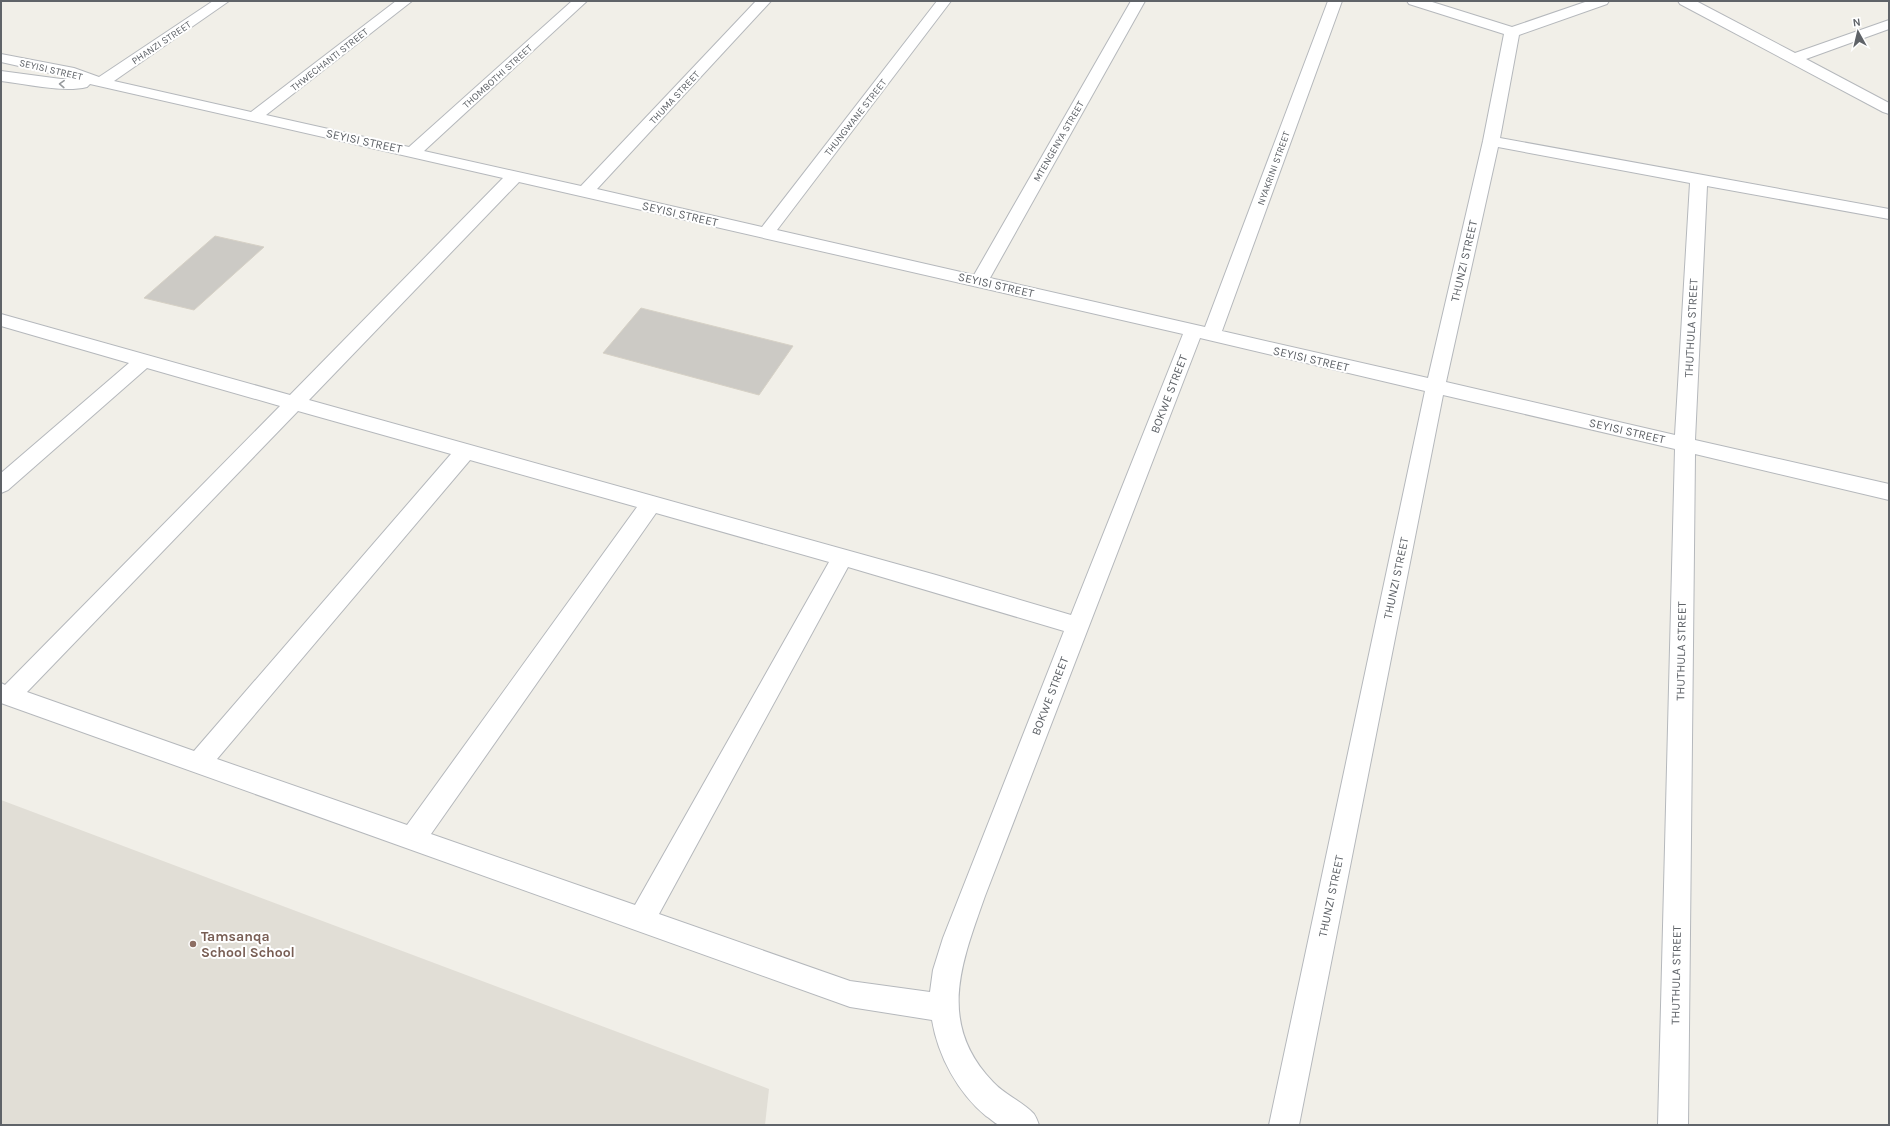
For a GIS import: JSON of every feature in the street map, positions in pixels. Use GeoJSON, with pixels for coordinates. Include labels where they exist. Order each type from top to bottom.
{"type":"FeatureCollection","features":[{"type":"Feature","properties":{"kind":"street","name":"PHANZI STREET"},"geometry":{"type":"LineString","coordinates":[[101,83],[222,1]]}},
{"type":"Feature","properties":{"kind":"street","name":"THWECHANTI STREET"},"geometry":{"type":"LineString","coordinates":[[254,117],[405,1]]}},
{"type":"Feature","properties":{"kind":"street","name":"THOMBOTHI STREET"},"geometry":{"type":"LineString","coordinates":[[413,152],[580,1]]}},
{"type":"Feature","properties":{"kind":"street","name":"THUMA STREET"},"geometry":{"type":"LineString","coordinates":[[584,193],[764,1]]}},
{"type":"Feature","properties":{"kind":"street","name":"THUNGWANE STREET"},"geometry":{"type":"LineString","coordinates":[[766,233],[944,1]]}},
{"type":"Feature","properties":{"kind":"street","name":"MTENGENYA STREET"},"geometry":{"type":"LineString","coordinates":[[979,281],[1138,1]]}},
{"type":"Feature","properties":{"kind":"street","name":"NYAKRINI STREET"},"geometry":{"type":"LineString","coordinates":[[1202,334],[1334,1]]}},
{"type":"Feature","properties":{"kind":"street"},"geometry":{"type":"LineString","coordinates":[[1414,1],[1512,32],[1602,1]]}},
{"type":"Feature","properties":{"kind":"street"},"geometry":{"type":"LineString","coordinates":[[1685,1],[1889,109]]}},
{"type":"Feature","properties":{"kind":"street"},"geometry":{"type":"LineString","coordinates":[[1795,58],[1889,24]]}},
{"type":"Feature","properties":{"kind":"street","name":"THUNZI STREET"},"geometry":{"type":"LineString","coordinates":[[1284,1125],[1435,388],[1491,141],[1512,32]]}},
{"type":"Feature","properties":{"kind":"street","name":"SEYISI STREET"},"geometry":{"type":"LineString","coordinates":[[1,58],[74,73],[101,83],[413,152],[584,193],[979,281],[1202,334],[1889,492]]}},
{"type":"Feature","properties":{"kind":"street","name":"SEYISI STREET"},"geometry":{"type":"LineString","coordinates":[[1,76],[61,84],[101,83]]}},
{"type":"Feature","properties":{"kind":"street"},"geometry":{"type":"LineString","coordinates":[[1491,141],[1889,214]]}},
{"type":"Feature","properties":{"kind":"street"},"geometry":{"type":"LineString","coordinates":[[516,176],[5,695],[850,994],[943,1008]]}},
{"type":"Feature","properties":{"kind":"street","name":"THUTHULA STREET"},"geometry":{"type":"LineString","coordinates":[[1673,1125],[1685,445],[1699,178]]}},
{"type":"Feature","properties":{"kind":"street"},"geometry":{"type":"LineString","coordinates":[[1,320],[651,503],[1078,626]]}},
{"type":"Feature","properties":{"kind":"street","name":"BOKWE STREET"},"geometry":{"type":"LineString","coordinates":[[1024,1125],[998,1106],[980,1090],[962,1063],[950,1037],[943,1008],[944,982],[948,964],[972,896],[1078,626],[1202,334]]}},
{"type":"Feature","properties":{"kind":"street"},"geometry":{"type":"LineString","coordinates":[[1,485],[144,360]]}},
{"type":"Feature","properties":{"kind":"street"},"geometry":{"type":"LineString","coordinates":[[198,763],[466,451]]}},
{"type":"Feature","properties":{"kind":"street"},"geometry":{"type":"LineString","coordinates":[[412,839],[651,503]]}},
{"type":"Feature","properties":{"kind":"street"},"geometry":{"type":"LineString","coordinates":[[641,920],[842,558]]}},
{"type":"Feature","properties":{"kind":"shaded area","name":"Tamsanqa School School"},"geometry":{"type":"Polygon","coordinates":[[[1,800],[769,1089],[765,1125],[1,1125],[1,800]]]}},
{"type":"Feature","properties":{"kind":"building"},"geometry":{"type":"Polygon","coordinates":[[[215,236],[264,247],[194,310],[144,298],[215,236]]]}},
{"type":"Feature","properties":{"kind":"building"},"geometry":{"type":"Polygon","coordinates":[[[641,308],[793,346],[759,395],[603,353],[641,308]]]}},
{"type":"Feature","properties":{"kind":"place","name":"Tamsanqa School School"},"geometry":{"type":"Point","coordinates":[193,944]}}]}
